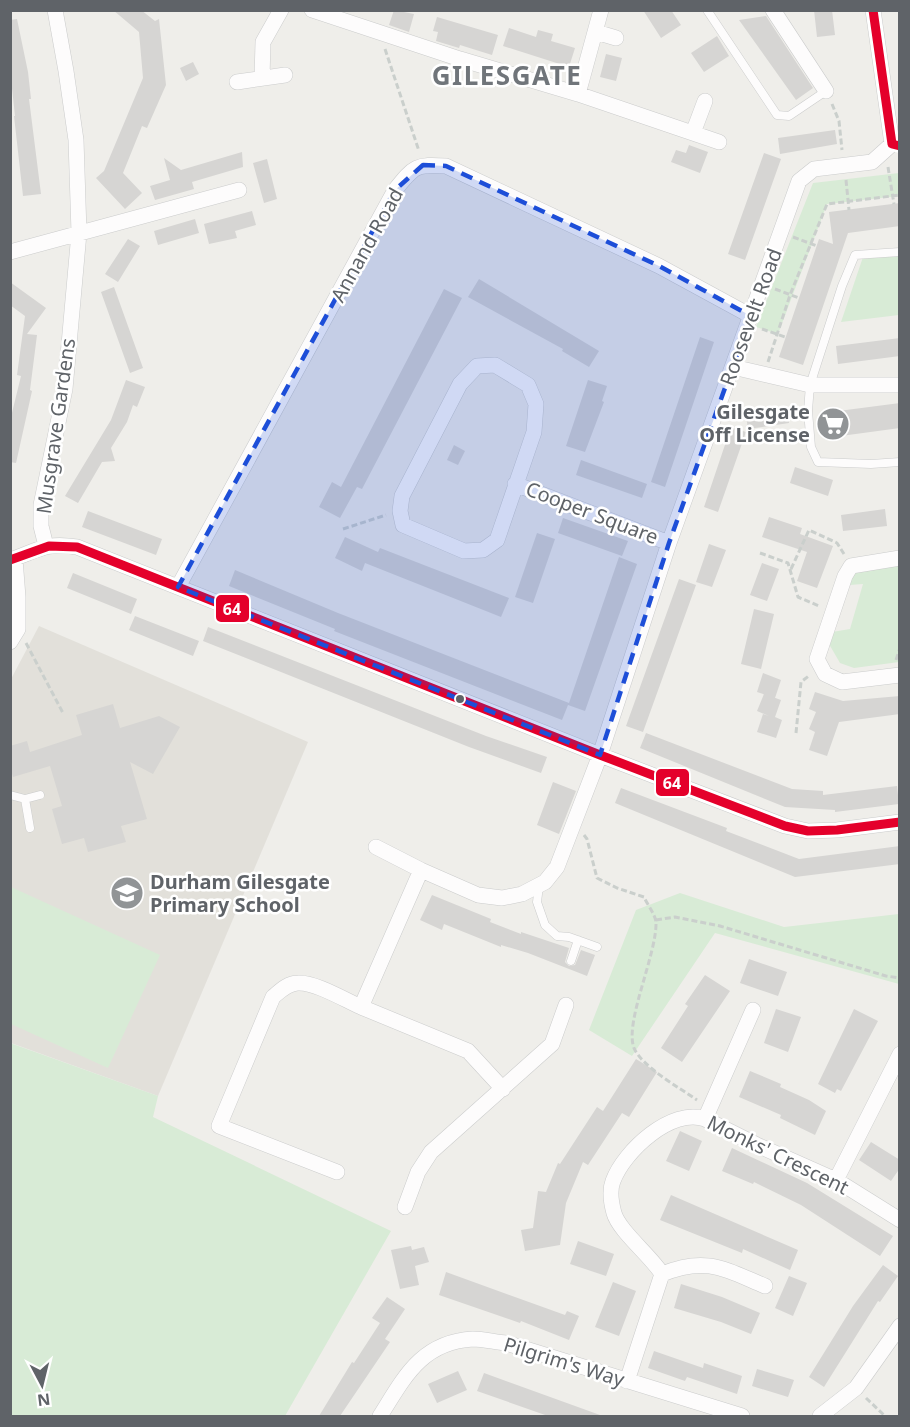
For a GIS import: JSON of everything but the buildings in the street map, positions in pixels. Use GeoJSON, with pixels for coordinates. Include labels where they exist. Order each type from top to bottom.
{"type":"FeatureCollection","features":[{"type":"Feature","properties":{"kind":"street","name":"Musgrave Gardens"},"geometry":{"type":"LineString","coordinates":[[46,546],[41,505],[65,389],[79,233],[76,140],[55,10]]}},
{"type":"Feature","properties":{"kind":"street"},"geometry":{"type":"LineString","coordinates":[[262,78],[262,42],[281,10]]}},
{"type":"Feature","properties":{"kind":"street"},"geometry":{"type":"LineString","coordinates":[[312,10],[578,94],[719,142]]}},
{"type":"Feature","properties":{"kind":"street"},"geometry":{"type":"LineString","coordinates":[[357,25],[364,10]]}},
{"type":"Feature","properties":{"kind":"street"},"geometry":{"type":"LineString","coordinates":[[578,94],[601,10]]}},
{"type":"Feature","properties":{"kind":"street"},"geometry":{"type":"LineString","coordinates":[[773,10],[826,91]]}},
{"type":"Feature","properties":{"kind":"street"},"geometry":{"type":"LineString","coordinates":[[873,10],[892,147]]}},
{"type":"Feature","properties":{"kind":"street"},"geometry":{"type":"LineString","coordinates":[[596,32],[616,38]]}},
{"type":"Feature","properties":{"kind":"street"},"geometry":{"type":"LineString","coordinates":[[237,82],[285,75]]}},
{"type":"Feature","properties":{"kind":"street"},"geometry":{"type":"LineString","coordinates":[[693,133],[705,101]]}},
{"type":"Feature","properties":{"kind":"street","name":"Roosevelt Road"},"geometry":{"type":"LineString","coordinates":[[539,886],[557,867],[575,824],[600,755],[669,543],[799,181],[814,169],[872,162],[892,147]]}},
{"type":"Feature","properties":{"kind":"street"},"geometry":{"type":"LineString","coordinates":[[423,165],[446,166],[659,266],[750,320]]}},
{"type":"Feature","properties":{"kind":"street","name":"Annand Road"},"geometry":{"type":"LineString","coordinates":[[178,587],[395,190],[410,172],[423,165]]}},
{"type":"Feature","properties":{"kind":"street"},"geometry":{"type":"LineString","coordinates":[[10,252],[239,190]]}},
{"type":"Feature","properties":{"kind":"street","name":"Cooper Square"},"geometry":{"type":"LineString","coordinates":[[495,365],[528,385],[536,404],[534,432],[497,540],[483,550],[464,552],[403,525],[400,511],[402,496],[460,384],[477,366],[495,365]]}},
{"type":"Feature","properties":{"kind":"street"},"geometry":{"type":"LineString","coordinates":[[734,367],[810,385],[900,385]]}},
{"type":"Feature","properties":{"kind":"street","name":"Cooper Square"},"geometry":{"type":"LineString","coordinates":[[515,484],[669,543]]}},
{"type":"Feature","properties":{"kind":"street"},"geometry":{"type":"LineString","coordinates":[[14,635],[18,597],[13,582],[13,559],[46,546],[60,544],[77,547],[600,755],[793,827],[808,831],[837,830],[900,822]]}},
{"type":"Feature","properties":{"kind":"street"},"geometry":{"type":"LineString","coordinates":[[900,558],[851,566],[845,576],[817,659],[825,674],[842,682],[900,675]]}},
{"type":"Feature","properties":{"kind":"street"},"geometry":{"type":"LineString","coordinates":[[376,847],[478,895],[502,898],[522,894],[539,886]]}},
{"type":"Feature","properties":{"kind":"street"},"geometry":{"type":"LineString","coordinates":[[361,1007],[421,870]]}},
{"type":"Feature","properties":{"kind":"street"},"geometry":{"type":"LineString","coordinates":[[338,1172],[219,1126],[273,997],[286,987],[297,983],[310,985],[468,1051],[503,1089]]}},
{"type":"Feature","properties":{"kind":"street"},"geometry":{"type":"LineString","coordinates":[[405,1207],[418,1172],[431,1152],[552,1044],[566,1005]]}},
{"type":"Feature","properties":{"kind":"street"},"geometry":{"type":"LineString","coordinates":[[707,1114],[753,1010]]}},
{"type":"Feature","properties":{"kind":"street"},"geometry":{"type":"LineString","coordinates":[[836,1180],[900,1054]]}},
{"type":"Feature","properties":{"kind":"street","name":"Monks' Crescent"},"geometry":{"type":"LineString","coordinates":[[662,1274],[655,1262],[614,1216],[610,1195],[613,1180],[625,1161],[648,1136],[672,1120],[707,1114],[757,1145],[836,1180],[900,1220]]}},
{"type":"Feature","properties":{"kind":"street"},"geometry":{"type":"LineString","coordinates":[[627,1380],[662,1274],[694,1264],[710,1265],[765,1286]]}},
{"type":"Feature","properties":{"kind":"street"},"geometry":{"type":"LineString","coordinates":[[820,1416],[856,1388],[900,1326]]}},
{"type":"Feature","properties":{"kind":"street","name":"Pilgrim's Way"},"geometry":{"type":"LineString","coordinates":[[380,1416],[408,1370],[428,1353],[446,1345],[473,1339],[506,1343],[627,1380],[713,1413],[742,1416]]}},
{"type":"Feature","properties":{"kind":"lane"},"geometry":{"type":"LineString","coordinates":[[707,10],[777,115],[789,116],[826,91]]}},
{"type":"Feature","properties":{"kind":"lane"},"geometry":{"type":"LineString","coordinates":[[900,252],[855,255],[842,286],[810,385],[808,411],[811,447],[818,462],[871,464],[900,462]]}},
{"type":"Feature","properties":{"kind":"lane"},"geometry":{"type":"LineString","coordinates":[[10,795],[25,799],[40,795]]}},
{"type":"Feature","properties":{"kind":"lane"},"geometry":{"type":"LineString","coordinates":[[25,799],[30,828]]}},
{"type":"Feature","properties":{"kind":"lane"},"geometry":{"type":"LineString","coordinates":[[539,886],[537,902],[545,925],[557,936],[597,947]]}},
{"type":"Feature","properties":{"kind":"lane"},"geometry":{"type":"LineString","coordinates":[[571,961],[578,940]]}},
{"type":"Feature","properties":{"kind":"path"},"geometry":{"type":"LineString","coordinates":[[379,33],[423,165]]}},
{"type":"Feature","properties":{"kind":"path"},"geometry":{"type":"LineString","coordinates":[[826,91],[839,121],[849,210]]}},
{"type":"Feature","properties":{"kind":"path"},"geometry":{"type":"LineString","coordinates":[[892,147],[894,204]]}},
{"type":"Feature","properties":{"kind":"path"},"geometry":{"type":"LineString","coordinates":[[764,374],[790,295],[828,204],[900,195]]}},
{"type":"Feature","properties":{"kind":"path"},"geometry":{"type":"LineString","coordinates":[[782,232],[817,246]]}},
{"type":"Feature","properties":{"kind":"path"},"geometry":{"type":"LineString","coordinates":[[763,285],[799,298]]}},
{"type":"Feature","properties":{"kind":"path"},"geometry":{"type":"LineString","coordinates":[[750,320],[785,337]]}},
{"type":"Feature","properties":{"kind":"path"},"geometry":{"type":"LineString","coordinates":[[343,529],[400,511]]}},
{"type":"Feature","properties":{"kind":"path"},"geometry":{"type":"LineString","coordinates":[[790,570],[809,530],[837,543],[851,566]]}},
{"type":"Feature","properties":{"kind":"path"},"geometry":{"type":"LineString","coordinates":[[760,554],[788,563],[798,597],[833,612]]}},
{"type":"Feature","properties":{"kind":"path"},"geometry":{"type":"LineString","coordinates":[[14,635],[63,713]]}},
{"type":"Feature","properties":{"kind":"path"},"geometry":{"type":"LineString","coordinates":[[796,734],[801,682],[820,666]]}},
{"type":"Feature","properties":{"kind":"path"},"geometry":{"type":"LineString","coordinates":[[575,824],[587,839],[597,878],[616,888],[644,897],[656,920],[643,988],[631,1032],[634,1048],[644,1062],[707,1114]]}},
{"type":"Feature","properties":{"kind":"path"},"geometry":{"type":"LineString","coordinates":[[656,920],[675,917],[703,922],[886,976],[900,978]]}},
{"type":"Feature","properties":{"kind":"path"},"geometry":{"type":"LineString","coordinates":[[856,1388],[885,1416]]}},
{"type":"Feature","properties":{"kind":"highlighted area"},"geometry":{"type":"Polygon","coordinates":[[[423,165],[446,166],[659,266],[751,316],[669,543],[600,755],[178,587],[395,190],[423,165]]]}},
{"type":"Feature","properties":{"kind":"shaded area","name":"Durham Gilesgate Primary School"},"geometry":{"type":"Polygon","coordinates":[[[39,626],[308,742],[158,1096],[11,1043],[10,681],[39,626]]]}},
{"type":"Feature","properties":{"kind":"green space"},"geometry":{"type":"Polygon","coordinates":[[[899,173],[899,196],[827,204],[778,334],[756,327],[813,183],[899,173]]]}},
{"type":"Feature","properties":{"kind":"green space"},"geometry":{"type":"Polygon","coordinates":[[[899,254],[899,315],[841,322],[863,257],[899,254]]]}},
{"type":"Feature","properties":{"kind":"green space"},"geometry":{"type":"Polygon","coordinates":[[[899,560],[899,662],[854,668],[840,663],[829,644],[832,632],[850,629],[863,584],[849,585],[854,573],[899,560]]]}},
{"type":"Feature","properties":{"kind":"green space"},"geometry":{"type":"Polygon","coordinates":[[[11,887],[160,955],[108,1068],[11,1024],[11,887]]]}},
{"type":"Feature","properties":{"kind":"green space"},"geometry":{"type":"Polygon","coordinates":[[[680,893],[784,927],[899,914],[899,984],[715,933],[632,1056],[589,1030],[636,910],[680,893]]]}},
{"type":"Feature","properties":{"kind":"green space"},"geometry":{"type":"Polygon","coordinates":[[[10,1043],[158,1096],[153,1117],[391,1231],[285,1416],[11,1416],[10,1043]]]}},
{"type":"Feature","properties":{"kind":"transit line","name":"64"},"geometry":{"type":"LineString","coordinates":[[873,10],[892,144],[900,146]]}},
{"type":"Feature","properties":{"kind":"transit line","name":"64"},"geometry":{"type":"LineString","coordinates":[[10,560],[49,546],[77,547],[785,826],[808,831],[837,830],[900,822]]}},
{"type":"Feature","properties":{"kind":"place","name":"Gilesgate Off License"},"geometry":{"type":"Point","coordinates":[833,424]}},
{"type":"Feature","properties":{"kind":"place","name":"Durham Gilesgate Primary School"},"geometry":{"type":"Point","coordinates":[127,893]}},
{"type":"Feature","properties":{"kind":"district","name":"GILESGATE"},"geometry":{"type":"Point","coordinates":[507,76]}}]}
